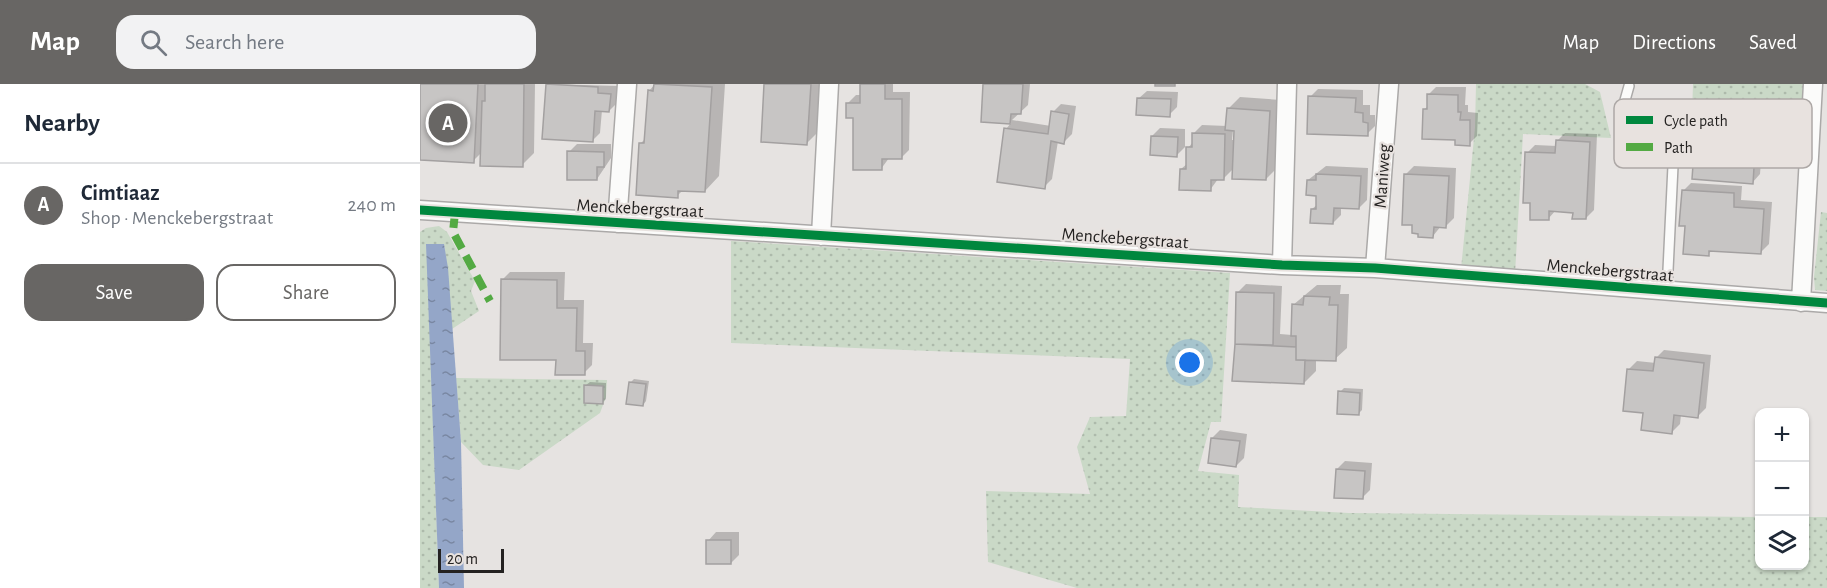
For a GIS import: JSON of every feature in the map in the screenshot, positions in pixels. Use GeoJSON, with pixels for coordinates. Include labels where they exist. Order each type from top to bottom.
{"type":"FeatureCollection","features":[{"type":"Feature","properties":{"kind":"street"},"geometry":{"type":"LineString","coordinates":[[617,223],[627,84]]}},
{"type":"Feature","properties":{"kind":"street"},"geometry":{"type":"LineString","coordinates":[[821,236],[829,84]]}},
{"type":"Feature","properties":{"kind":"street"},"geometry":{"type":"LineString","coordinates":[[1282,265],[1287,84]]}},
{"type":"Feature","properties":{"kind":"street","name":"Maniweg"},"geometry":{"type":"LineString","coordinates":[[1375,268],[1389,84]]}},
{"type":"Feature","properties":{"kind":"street"},"geometry":{"type":"LineString","coordinates":[[1812,102],[1813,84]]}},
{"type":"Feature","properties":{"kind":"street"},"geometry":{"type":"LineString","coordinates":[[1801,302],[1808,168]]}},
{"type":"Feature","properties":{"kind":"street","name":"Menckebergstraat"},"geometry":{"type":"LineString","coordinates":[[420,210],[1282,265],[1375,268],[1827,303]]}},
{"type":"Feature","properties":{"kind":"lane"},"geometry":{"type":"LineString","coordinates":[[1625,99],[1629,86]]}},
{"type":"Feature","properties":{"kind":"lane"},"geometry":{"type":"LineString","coordinates":[[1667,291],[1673,168]]}},
{"type":"Feature","properties":{"kind":"green space"},"geometry":{"type":"Polygon","coordinates":[[[1476,84],[1585,84],[1600,92],[1611,138],[1523,134],[1515,274],[1461,269],[1475,128],[1476,84]]]}},
{"type":"Feature","properties":{"kind":"green space"},"geometry":{"type":"Polygon","coordinates":[[[1693,84],[1803,84],[1802,99],[1692,99],[1693,84]]]}},
{"type":"Feature","properties":{"kind":"green space"},"geometry":{"type":"Polygon","coordinates":[[[1821,212],[1827,213],[1827,291],[1815,290],[1814,277],[1821,212]]]}},
{"type":"Feature","properties":{"kind":"green space"},"geometry":{"type":"Polygon","coordinates":[[[439,226],[447,232],[475,281],[471,291],[479,311],[452,329],[444,244],[427,244],[439,588],[420,588],[420,232],[426,228],[439,226]]]}},
{"type":"Feature","properties":{"kind":"green space"},"geometry":{"type":"Polygon","coordinates":[[[731,241],[1230,273],[1221,422],[1211,422],[1198,471],[1239,475],[1238,507],[1349,513],[1755,517],[1755,570],[1809,570],[1809,517],[1827,517],[1827,588],[1077,588],[988,562],[986,491],[1090,494],[1077,447],[1090,417],[1126,416],[1130,359],[731,343],[731,241]]]}},
{"type":"Feature","properties":{"kind":"green space"},"geometry":{"type":"Polygon","coordinates":[[[456,378],[607,380],[606,397],[600,413],[519,470],[483,465],[461,442],[456,378]]]}},
{"type":"Feature","properties":{"kind":"water"},"geometry":{"type":"Polygon","coordinates":[[[426,244],[444,244],[448,268],[461,442],[464,588],[439,588],[426,244]]]}},
{"type":"Feature","properties":{"kind":"building"},"geometry":{"type":"Polygon","coordinates":[[[420,84],[478,84],[474,163],[420,160],[420,84]]]}},
{"type":"Feature","properties":{"kind":"building"},"geometry":{"type":"Polygon","coordinates":[[[485,84],[524,84],[523,167],[480,166],[482,101],[485,101],[485,84]]]}},
{"type":"Feature","properties":{"kind":"building"},"geometry":{"type":"Polygon","coordinates":[[[546,84],[598,87],[598,93],[611,94],[609,112],[595,111],[593,142],[542,139],[546,84]]]}},
{"type":"Feature","properties":{"kind":"building"},"geometry":{"type":"Polygon","coordinates":[[[654,84],[712,87],[705,192],[678,191],[678,198],[636,195],[639,143],[644,143],[648,90],[653,91],[654,84]]]}},
{"type":"Feature","properties":{"kind":"building"},"geometry":{"type":"Polygon","coordinates":[[[764,84],[811,84],[807,145],[761,142],[764,84]]]}},
{"type":"Feature","properties":{"kind":"building"},"geometry":{"type":"Polygon","coordinates":[[[860,84],[885,84],[885,99],[902,99],[902,159],[882,159],[882,170],[853,170],[853,118],[846,118],[846,103],[860,103],[860,84]]]}},
{"type":"Feature","properties":{"kind":"building"},"geometry":{"type":"Polygon","coordinates":[[[983,84],[1023,84],[1021,114],[1011,114],[1010,124],[981,122],[983,84]]]}},
{"type":"Feature","properties":{"kind":"building"},"geometry":{"type":"Polygon","coordinates":[[[1155,84],[1175,84],[1175,86],[1155,86],[1155,84]]]}},
{"type":"Feature","properties":{"kind":"building"},"geometry":{"type":"Polygon","coordinates":[[[1427,94],[1458,95],[1460,120],[1470,120],[1470,146],[1455,145],[1455,140],[1422,139],[1423,109],[1427,109],[1427,94]]]}},
{"type":"Feature","properties":{"kind":"building"},"geometry":{"type":"Polygon","coordinates":[[[1308,96],[1356,98],[1355,112],[1363,113],[1363,122],[1368,123],[1368,136],[1307,134],[1308,96]]]}},
{"type":"Feature","properties":{"kind":"building"},"geometry":{"type":"Polygon","coordinates":[[[1137,98],[1171,99],[1170,117],[1136,115],[1137,98]]]}},
{"type":"Feature","properties":{"kind":"building"},"geometry":{"type":"Polygon","coordinates":[[[1227,108],[1270,111],[1266,180],[1232,179],[1234,131],[1225,130],[1227,108]]]}},
{"type":"Feature","properties":{"kind":"building"},"geometry":{"type":"Polygon","coordinates":[[[1051,111],[1069,114],[1064,144],[1051,141],[1045,189],[997,182],[1004,128],[1048,134],[1051,111]]]}},
{"type":"Feature","properties":{"kind":"building"},"geometry":{"type":"Polygon","coordinates":[[[1192,133],[1225,134],[1224,180],[1211,180],[1211,191],[1179,190],[1180,169],[1186,169],[1186,147],[1192,147],[1192,133]]]}},
{"type":"Feature","properties":{"kind":"building"},"geometry":{"type":"Polygon","coordinates":[[[1151,136],[1178,137],[1177,157],[1150,155],[1151,136]]]}},
{"type":"Feature","properties":{"kind":"building"},"geometry":{"type":"Polygon","coordinates":[[[1556,140],[1590,142],[1586,219],[1572,219],[1573,213],[1549,211],[1549,220],[1530,220],[1530,203],[1523,203],[1525,152],[1555,153],[1556,140]]]}},
{"type":"Feature","properties":{"kind":"building"},"geometry":{"type":"Polygon","coordinates":[[[567,151],[604,152],[604,167],[597,167],[597,180],[567,180],[567,151]]]}},
{"type":"Feature","properties":{"kind":"building"},"geometry":{"type":"Polygon","coordinates":[[[1693,168],[1754,168],[1753,184],[1692,179],[1693,168]]]}},
{"type":"Feature","properties":{"kind":"building"},"geometry":{"type":"Polygon","coordinates":[[[1316,174],[1361,176],[1359,209],[1334,208],[1333,224],[1310,223],[1311,209],[1316,209],[1316,196],[1306,195],[1307,180],[1316,180],[1316,174]]]}},
{"type":"Feature","properties":{"kind":"building"},"geometry":{"type":"Polygon","coordinates":[[[1404,174],[1449,176],[1446,228],[1434,227],[1433,238],[1418,237],[1418,234],[1412,233],[1412,225],[1402,225],[1404,174]]]}},
{"type":"Feature","properties":{"kind":"building"},"geometry":{"type":"Polygon","coordinates":[[[1682,190],[1734,193],[1734,207],[1764,209],[1761,254],[1709,251],[1709,256],[1683,254],[1685,226],[1679,226],[1682,190]]]}},
{"type":"Feature","properties":{"kind":"building"},"geometry":{"type":"Polygon","coordinates":[[[501,279],[557,280],[557,308],[577,308],[576,351],[585,351],[585,375],[555,375],[556,360],[500,360],[501,279]]]}},
{"type":"Feature","properties":{"kind":"building"},"geometry":{"type":"Polygon","coordinates":[[[1236,292],[1274,293],[1273,345],[1235,344],[1236,292]]]}},
{"type":"Feature","properties":{"kind":"building"},"geometry":{"type":"Polygon","coordinates":[[[1304,296],[1330,297],[1329,305],[1338,305],[1336,361],[1296,360],[1296,336],[1291,336],[1292,304],[1303,305],[1304,296]]]}},
{"type":"Feature","properties":{"kind":"building"},"geometry":{"type":"Polygon","coordinates":[[[1235,344],[1296,347],[1296,360],[1305,360],[1304,384],[1232,381],[1235,344]]]}},
{"type":"Feature","properties":{"kind":"building"},"geometry":{"type":"Polygon","coordinates":[[[1655,357],[1704,363],[1698,418],[1674,415],[1672,434],[1641,430],[1643,413],[1623,411],[1627,369],[1653,371],[1655,357]]]}},
{"type":"Feature","properties":{"kind":"building"},"geometry":{"type":"Polygon","coordinates":[[[629,382],[646,384],[643,406],[626,404],[629,382]]]}},
{"type":"Feature","properties":{"kind":"building"},"geometry":{"type":"Polygon","coordinates":[[[584,385],[603,386],[603,404],[584,403],[584,385]]]}},
{"type":"Feature","properties":{"kind":"building"},"geometry":{"type":"Polygon","coordinates":[[[1338,391],[1360,393],[1359,415],[1337,414],[1338,391]]]}},
{"type":"Feature","properties":{"kind":"building"},"geometry":{"type":"Polygon","coordinates":[[[1211,438],[1240,441],[1236,467],[1208,463],[1211,438]]]}},
{"type":"Feature","properties":{"kind":"building"},"geometry":{"type":"Polygon","coordinates":[[[1336,469],[1365,471],[1363,499],[1334,498],[1336,469]]]}},
{"type":"Feature","properties":{"kind":"building"},"geometry":{"type":"Polygon","coordinates":[[[706,540],[731,540],[731,564],[706,564],[706,540]]]}},
{"type":"Feature","properties":{"kind":"marked path"},"geometry":{"type":"LineString","coordinates":[[455,213],[453,232],[490,301]]}},
{"type":"Feature","properties":{"kind":"cycle path"},"geometry":{"type":"LineString","coordinates":[[420,210],[1282,265],[1375,268],[1827,303]]}},
{"type":"Feature","properties":{"kind":"place","name":"Cimtiaaz"},"geometry":{"type":"Point","coordinates":[448,123]}}]}
